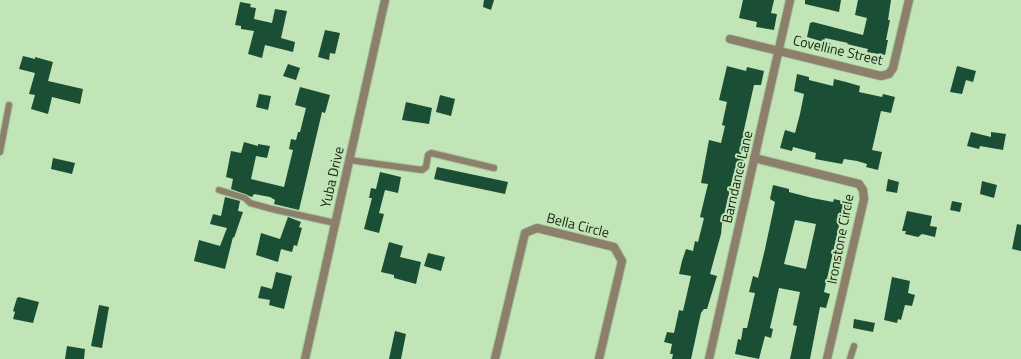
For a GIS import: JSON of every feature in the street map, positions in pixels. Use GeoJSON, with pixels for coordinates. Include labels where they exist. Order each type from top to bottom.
{"type":"FeatureCollection","features":[{"type":"Feature","properties":{"kind":"street","name":"Yuba Drive"},"geometry":{"type":"LineString","coordinates":[[305,359],[385,0]]}},
{"type":"Feature","properties":{"kind":"street","name":"Barndance Lane"},"geometry":{"type":"LineString","coordinates":[[709,359],[790,0]]}},
{"type":"Feature","properties":{"kind":"street","name":"Covelline Street"},"geometry":{"type":"LineString","coordinates":[[730,39],[881,76],[889,74],[893,68],[909,0]]}},
{"type":"Feature","properties":{"kind":"street","name":"Ironstone Circle"},"geometry":{"type":"LineString","coordinates":[[754,158],[859,184],[863,190],[864,199],[827,359]]}},
{"type":"Feature","properties":{"kind":"street","name":"Bella Circle"},"geometry":{"type":"LineString","coordinates":[[495,359],[525,233],[537,228],[614,247],[622,261],[599,359]]}},
{"type":"Feature","properties":{"kind":"lane"},"geometry":{"type":"LineString","coordinates":[[0,152],[9,105]]}},
{"type":"Feature","properties":{"kind":"lane"},"geometry":{"type":"LineString","coordinates":[[349,160],[422,170],[426,166],[428,155],[435,154],[494,168]]}},
{"type":"Feature","properties":{"kind":"lane"},"geometry":{"type":"LineString","coordinates":[[218,190],[245,198],[250,203],[335,223]]}},
{"type":"Feature","properties":{"kind":"lane"},"geometry":{"type":"LineString","coordinates":[[850,359],[854,346]]}},
{"type":"Feature","properties":{"kind":"building"},"geometry":{"type":"Polygon","coordinates":[[[484,0],[494,0],[491,10],[483,7],[484,0]]]}},
{"type":"Feature","properties":{"kind":"building"},"geometry":{"type":"Polygon","coordinates":[[[743,0],[774,0],[771,13],[777,14],[774,30],[756,27],[757,22],[739,18],[743,0]]]}},
{"type":"Feature","properties":{"kind":"building"},"geometry":{"type":"Polygon","coordinates":[[[805,0],[841,0],[839,12],[805,4],[805,0]]]}},
{"type":"Feature","properties":{"kind":"building"},"geometry":{"type":"Polygon","coordinates":[[[858,0],[891,0],[888,20],[890,20],[886,40],[888,40],[885,55],[867,52],[868,49],[847,44],[848,43],[825,38],[824,42],[807,37],[810,23],[813,22],[863,35],[867,18],[855,15],[858,0]]]}},
{"type":"Feature","properties":{"kind":"building"},"geometry":{"type":"Polygon","coordinates":[[[240,2],[251,4],[250,7],[256,8],[254,19],[272,23],[275,9],[287,11],[281,38],[295,42],[293,52],[265,45],[262,58],[248,54],[254,31],[241,29],[241,26],[235,25],[240,2]]]}},
{"type":"Feature","properties":{"kind":"building"},"geometry":{"type":"Polygon","coordinates":[[[325,30],[340,33],[335,54],[330,53],[329,60],[318,57],[325,30]]]}},
{"type":"Feature","properties":{"kind":"building"},"geometry":{"type":"Polygon","coordinates":[[[23,56],[35,59],[35,57],[53,62],[48,81],[83,89],[80,104],[52,97],[48,114],[31,109],[35,95],[29,94],[35,73],[19,69],[23,56]]]}},
{"type":"Feature","properties":{"kind":"building"},"geometry":{"type":"Polygon","coordinates":[[[288,64],[300,68],[296,80],[283,76],[288,64]]]}},
{"type":"Feature","properties":{"kind":"building"},"geometry":{"type":"Polygon","coordinates":[[[727,66],[746,71],[747,67],[764,71],[761,85],[754,85],[743,134],[746,138],[740,157],[744,158],[741,172],[734,172],[721,234],[710,274],[717,276],[707,309],[704,309],[701,313],[691,359],[672,359],[673,354],[670,354],[672,344],[664,342],[667,332],[674,333],[679,310],[683,311],[691,276],[679,274],[686,249],[693,251],[695,241],[698,242],[704,218],[700,217],[708,184],[701,183],[709,140],[721,143],[725,126],[722,125],[727,102],[719,100],[727,66]]]}},
{"type":"Feature","properties":{"kind":"building"},"geometry":{"type":"Polygon","coordinates":[[[957,66],[976,71],[973,82],[966,80],[962,94],[950,92],[957,66]]]}},
{"type":"Feature","properties":{"kind":"building"},"geometry":{"type":"Polygon","coordinates":[[[797,74],[809,77],[809,80],[833,86],[834,79],[860,86],[859,92],[882,97],[883,94],[895,97],[891,113],[881,111],[872,150],[882,152],[878,170],[866,167],[867,164],[857,161],[844,159],[842,164],[815,159],[816,153],[793,147],[792,151],[780,148],[785,130],[795,133],[800,114],[804,94],[794,91],[797,74]]]}},
{"type":"Feature","properties":{"kind":"building"},"geometry":{"type":"Polygon","coordinates":[[[300,87],[330,95],[325,113],[322,112],[299,210],[274,204],[275,200],[270,197],[254,194],[252,197],[231,189],[233,179],[226,177],[231,151],[241,153],[244,142],[258,146],[258,144],[270,146],[267,158],[256,156],[251,179],[284,187],[293,150],[289,149],[291,139],[296,140],[298,132],[300,132],[306,108],[295,105],[300,87]]]}},
{"type":"Feature","properties":{"kind":"building"},"geometry":{"type":"Polygon","coordinates":[[[259,94],[271,96],[268,110],[256,107],[259,94]]]}},
{"type":"Feature","properties":{"kind":"building"},"geometry":{"type":"Polygon","coordinates":[[[440,95],[455,99],[451,116],[436,112],[440,95]]]}},
{"type":"Feature","properties":{"kind":"building"},"geometry":{"type":"Polygon","coordinates":[[[406,102],[432,108],[429,124],[402,120],[406,102]]]}},
{"type":"Feature","properties":{"kind":"building"},"geometry":{"type":"Polygon","coordinates":[[[971,132],[991,137],[991,132],[1006,134],[1003,150],[980,146],[979,149],[967,146],[971,132]]]}},
{"type":"Feature","properties":{"kind":"building"},"geometry":{"type":"Polygon","coordinates":[[[53,158],[75,163],[72,174],[51,169],[53,158]]]}},
{"type":"Feature","properties":{"kind":"building"},"geometry":{"type":"Polygon","coordinates":[[[437,167],[508,182],[505,194],[434,179],[437,167]]]}},
{"type":"Feature","properties":{"kind":"building"},"geometry":{"type":"Polygon","coordinates":[[[380,172],[401,177],[398,193],[385,190],[379,213],[384,214],[379,233],[364,229],[372,198],[369,198],[371,188],[376,189],[380,172]]]}},
{"type":"Feature","properties":{"kind":"building"},"geometry":{"type":"Polygon","coordinates":[[[888,179],[899,182],[897,193],[886,191],[888,179]]]}},
{"type":"Feature","properties":{"kind":"building"},"geometry":{"type":"Polygon","coordinates":[[[982,181],[997,185],[994,198],[980,194],[982,181]]]}},
{"type":"Feature","properties":{"kind":"building"},"geometry":{"type":"Polygon","coordinates":[[[773,185],[789,189],[789,192],[812,198],[833,202],[834,199],[850,203],[847,217],[841,217],[824,292],[830,294],[826,308],[820,307],[810,359],[790,359],[797,326],[793,325],[800,292],[779,288],[770,328],[773,329],[771,338],[765,336],[759,359],[735,354],[738,339],[741,340],[743,328],[747,328],[755,293],[749,292],[753,276],[758,278],[765,249],[775,202],[770,199],[773,185]],[[795,220],[784,264],[806,269],[816,224],[795,220]]]}},
{"type":"Feature","properties":{"kind":"building"},"geometry":{"type":"Polygon","coordinates":[[[225,197],[240,201],[238,211],[243,212],[234,238],[233,237],[225,269],[194,261],[199,240],[220,246],[227,228],[210,224],[213,214],[221,216],[225,197]]]}},
{"type":"Feature","properties":{"kind":"building"},"geometry":{"type":"Polygon","coordinates":[[[952,201],[962,203],[960,212],[950,210],[952,201]]]}},
{"type":"Feature","properties":{"kind":"building"},"geometry":{"type":"Polygon","coordinates":[[[907,211],[932,216],[930,226],[937,227],[935,237],[922,234],[918,237],[905,234],[906,231],[902,231],[907,211]]]}},
{"type":"Feature","properties":{"kind":"building"},"geometry":{"type":"Polygon","coordinates":[[[288,217],[301,222],[299,227],[302,228],[297,246],[294,245],[292,252],[281,249],[278,262],[256,255],[261,233],[280,239],[288,217]]]}},
{"type":"Feature","properties":{"kind":"building"},"geometry":{"type":"Polygon","coordinates":[[[1017,224],[1021,225],[1021,251],[1012,249],[1017,224]]]}},
{"type":"Feature","properties":{"kind":"building"},"geometry":{"type":"Polygon","coordinates":[[[389,242],[403,246],[400,257],[421,262],[416,284],[394,278],[394,275],[381,272],[389,242]]]}},
{"type":"Feature","properties":{"kind":"building"},"geometry":{"type":"Polygon","coordinates":[[[428,253],[445,257],[441,271],[424,266],[428,253]]]}},
{"type":"Feature","properties":{"kind":"building"},"geometry":{"type":"Polygon","coordinates":[[[276,272],[292,276],[284,309],[269,305],[270,300],[258,298],[261,286],[272,289],[276,272]]]}},
{"type":"Feature","properties":{"kind":"building"},"geometry":{"type":"Polygon","coordinates":[[[892,277],[910,281],[908,293],[915,295],[912,306],[905,305],[901,320],[898,319],[897,323],[884,320],[892,277]]]}},
{"type":"Feature","properties":{"kind":"building"},"geometry":{"type":"Polygon","coordinates":[[[19,297],[39,302],[33,323],[13,319],[15,312],[13,311],[17,298],[19,297]]]}},
{"type":"Feature","properties":{"kind":"building"},"geometry":{"type":"Polygon","coordinates":[[[99,305],[109,307],[102,348],[91,346],[99,305]]]}},
{"type":"Feature","properties":{"kind":"building"},"geometry":{"type":"Polygon","coordinates":[[[854,319],[875,323],[873,332],[853,328],[854,319]]]}},
{"type":"Feature","properties":{"kind":"building"},"geometry":{"type":"Polygon","coordinates":[[[395,331],[406,334],[401,359],[389,359],[395,331]]]}},
{"type":"Feature","properties":{"kind":"building"},"geometry":{"type":"Polygon","coordinates":[[[67,346],[85,349],[84,359],[65,359],[67,346]]]}}]}
